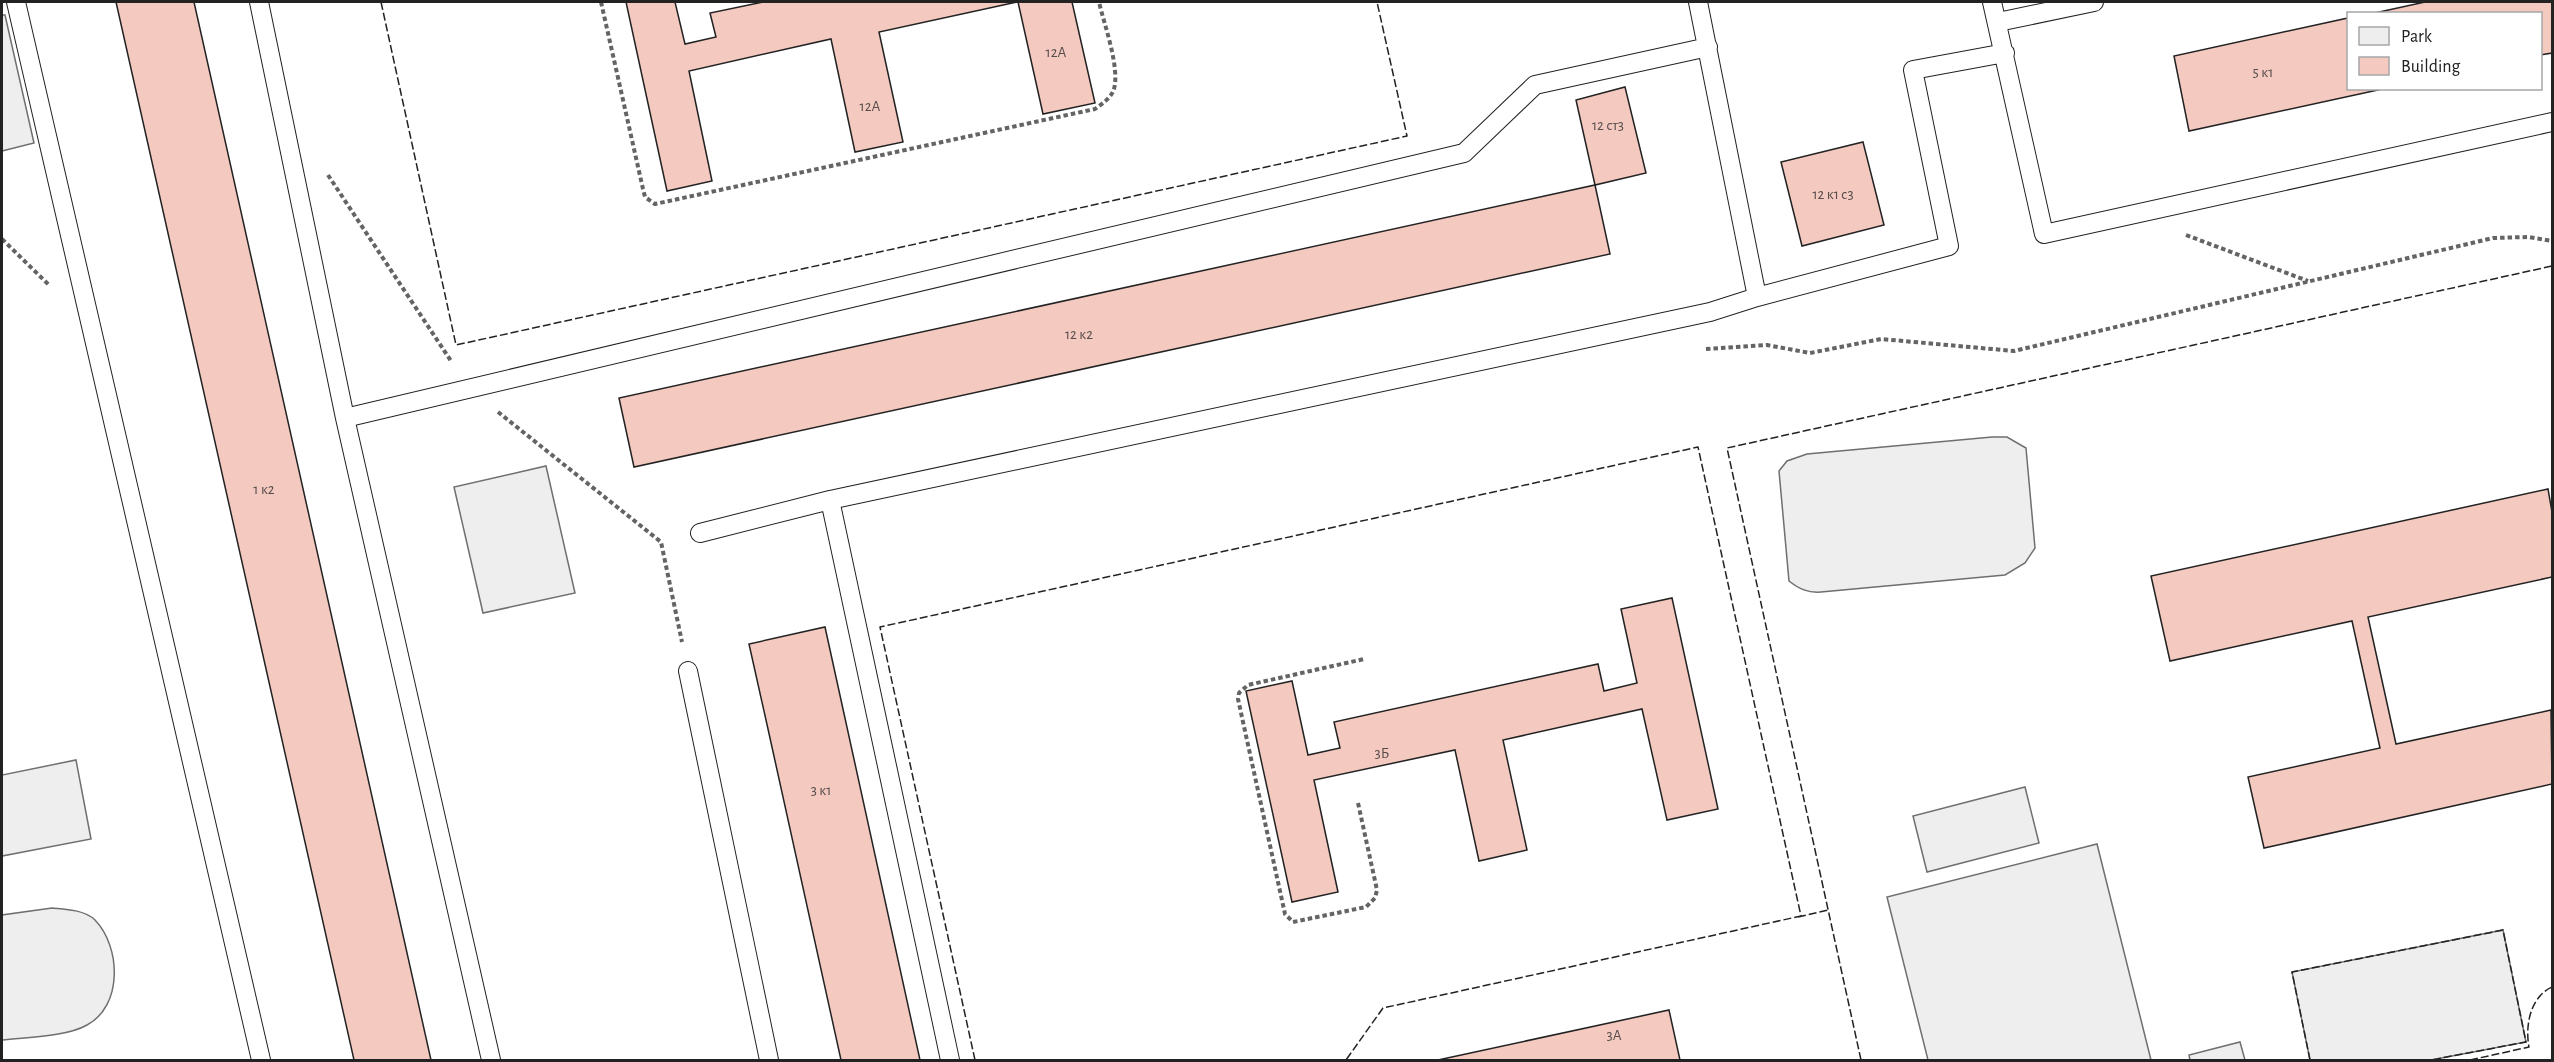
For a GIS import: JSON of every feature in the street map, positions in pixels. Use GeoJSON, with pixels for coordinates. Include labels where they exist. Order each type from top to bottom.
{"type":"FeatureCollection","features":[{"type":"Feature","properties":{"kind":"lane"},"geometry":{"type":"LineString","coordinates":[[16,2],[261,1060]]}},
{"type":"Feature","properties":{"kind":"lane"},"geometry":{"type":"LineString","coordinates":[[259,2],[345,418],[491,1060]]}},
{"type":"Feature","properties":{"kind":"lane"},"geometry":{"type":"LineString","coordinates":[[1698,2],[1757,297]]}},
{"type":"Feature","properties":{"kind":"lane"},"geometry":{"type":"LineString","coordinates":[[1992,2],[2044,234],[2553,122]]}},
{"type":"Feature","properties":{"kind":"lane"},"geometry":{"type":"LineString","coordinates":[[1998,22],[2094,2]]}},
{"type":"Feature","properties":{"kind":"lane"},"geometry":{"type":"LineString","coordinates":[[345,418],[1464,153],[1535,85],[1708,47]]}},
{"type":"Feature","properties":{"kind":"lane"},"geometry":{"type":"LineString","coordinates":[[699,533],[830,500],[1710,312],[1757,297],[1949,246],[1913,70],[2005,53]]}},
{"type":"Feature","properties":{"kind":"lane"},"geometry":{"type":"LineString","coordinates":[[830,500],[950,1060]]}},
{"type":"Feature","properties":{"kind":"lane"},"geometry":{"type":"LineString","coordinates":[[688,671],[769,1060]]}},
{"type":"Feature","properties":{"kind":"path"},"geometry":{"type":"LineString","coordinates":[[601,2],[645,197],[655,204],[1095,109],[1108,99],[1114,90],[1115,74],[1099,2]]}},
{"type":"Feature","properties":{"kind":"path"},"geometry":{"type":"LineString","coordinates":[[2131,214],[2308,281]]}},
{"type":"Feature","properties":{"kind":"path"},"geometry":{"type":"LineString","coordinates":[[1706,349],[1767,345],[1810,353],[1881,339],[2014,351],[2493,238],[2528,237],[2553,241]]}},
{"type":"Feature","properties":{"kind":"path"},"geometry":{"type":"LineString","coordinates":[[2,239],[50,287]]}},
{"type":"Feature","properties":{"kind":"path"},"geometry":{"type":"LineString","coordinates":[[1358,803],[1377,890],[1375,898],[1366,907],[1293,922],[1285,914],[1238,699],[1239,693],[1248,685],[1364,659]]}},
{"type":"Feature","properties":{"kind":"green space"},"geometry":{"type":"Polygon","coordinates":[[[2,15],[5,15],[34,143],[2,151],[2,15]]]}},
{"type":"Feature","properties":{"kind":"green space"},"geometry":{"type":"Polygon","coordinates":[[[2007,437],[2026,448],[2035,548],[2025,563],[2005,575],[1821,592],[1804,590],[1789,581],[1779,471],[1787,461],[1807,454],[2007,437]]]}},
{"type":"Feature","properties":{"kind":"green space"},"geometry":{"type":"Polygon","coordinates":[[[546,466],[575,593],[483,613],[454,487],[546,466]]]}},
{"type":"Feature","properties":{"kind":"green space"},"geometry":{"type":"Polygon","coordinates":[[[76,760],[91,839],[2,856],[2,775],[76,760]]]}},
{"type":"Feature","properties":{"kind":"green space"},"geometry":{"type":"Polygon","coordinates":[[[2025,787],[2039,843],[1927,872],[1913,816],[2025,787]]]}},
{"type":"Feature","properties":{"kind":"green space"},"geometry":{"type":"Polygon","coordinates":[[[2097,844],[2151,1060],[1928,1060],[1887,897],[2097,844]]]}},
{"type":"Feature","properties":{"kind":"green space"},"geometry":{"type":"Polygon","coordinates":[[[52,908],[86,914],[95,920],[104,931],[113,960],[112,991],[99,1016],[87,1025],[57,1034],[2,1040],[2,915],[52,908]]]}},
{"type":"Feature","properties":{"kind":"green space"},"geometry":{"type":"Polygon","coordinates":[[[2503,930],[2526,1042],[2431,1060],[2310,1060],[2292,972],[2503,930]]]}},
{"type":"Feature","properties":{"kind":"green space"},"geometry":{"type":"Polygon","coordinates":[[[2240,1042],[2245,1060],[2190,1060],[2189,1055],[2240,1042]]]}},
{"type":"Feature","properties":{"kind":"building"},"geometry":{"type":"Polygon","coordinates":[[[116,2],[194,2],[431,1060],[354,1060],[116,2]]]}},
{"type":"Feature","properties":{"kind":"building"},"geometry":{"type":"Polygon","coordinates":[[[626,2],[675,2],[685,44],[716,37],[710,13],[763,2],[1017,2],[879,32],[903,142],[855,152],[831,39],[689,71],[712,181],[667,191],[626,2]]]}},
{"type":"Feature","properties":{"kind":"building"},"geometry":{"type":"Polygon","coordinates":[[[1018,2],[1072,2],[1095,103],[1043,114],[1018,2]]]}},
{"type":"Feature","properties":{"kind":"building"},"geometry":{"type":"Polygon","coordinates":[[[2425,2],[2552,2],[2552,53],[2542,55],[2542,12],[2379,12],[2425,2]]]}},
{"type":"Feature","properties":{"kind":"building"},"geometry":{"type":"Polygon","coordinates":[[[2347,18],[2347,90],[2378,90],[2189,131],[2174,56],[2347,18]]]}},
{"type":"Feature","properties":{"kind":"building"},"geometry":{"type":"Polygon","coordinates":[[[1625,87],[1646,173],[1595,185],[1576,100],[1625,87]]]}},
{"type":"Feature","properties":{"kind":"building"},"geometry":{"type":"Polygon","coordinates":[[[1863,142],[1884,225],[1802,246],[1781,162],[1863,142]]]}},
{"type":"Feature","properties":{"kind":"building"},"geometry":{"type":"Polygon","coordinates":[[[1595,185],[1610,254],[634,467],[619,398],[1595,185]]]}},
{"type":"Feature","properties":{"kind":"building"},"geometry":{"type":"Polygon","coordinates":[[[2548,489],[2552,512],[2552,577],[2368,617],[2396,744],[2551,710],[2552,784],[2264,848],[2248,777],[2380,748],[2352,621],[2170,661],[2151,576],[2548,489]]]}},
{"type":"Feature","properties":{"kind":"building"},"geometry":{"type":"Polygon","coordinates":[[[1672,598],[1718,809],[1667,820],[1642,709],[1503,740],[1527,850],[1479,861],[1455,750],[1314,780],[1338,892],[1292,902],[1246,691],[1292,681],[1308,755],[1340,748],[1334,722],[1598,664],[1604,691],[1637,683],[1621,609],[1672,598]]]}},
{"type":"Feature","properties":{"kind":"building"},"geometry":{"type":"Polygon","coordinates":[[[825,627],[920,1060],[841,1060],[749,644],[825,627]]]}},
{"type":"Feature","properties":{"kind":"building"},"geometry":{"type":"Polygon","coordinates":[[[1669,1010],[1680,1060],[1438,1060],[1669,1010]]]}},
{"type":"Feature","properties":{"kind":"fence"},"geometry":{"type":"LineString","coordinates":[[381,2],[456,345],[1407,136],[1377,2]]}},
{"type":"Feature","properties":{"kind":"fence"},"geometry":{"type":"LineString","coordinates":[[1861,1060],[1727,448],[2552,266]]}},
{"type":"Feature","properties":{"kind":"fence"},"geometry":{"type":"LineString","coordinates":[[975,1060],[880,627],[1698,447],[1801,916],[1383,1008],[1346,1060]]}},
{"type":"Feature","properties":{"kind":"fence"},"geometry":{"type":"LineString","coordinates":[[1798,917],[1828,910],[1829,912]]}},
{"type":"Feature","properties":{"kind":"fence"},"geometry":{"type":"LineString","coordinates":[[2310,1060],[2292,972],[2503,930],[2526,1042],[2431,1060]]}},
{"type":"Feature","properties":{"kind":"fence"},"geometry":{"type":"LineString","coordinates":[[2470,1060],[2529,1047],[2529,1021],[2534,1005],[2552,987]]}}]}
